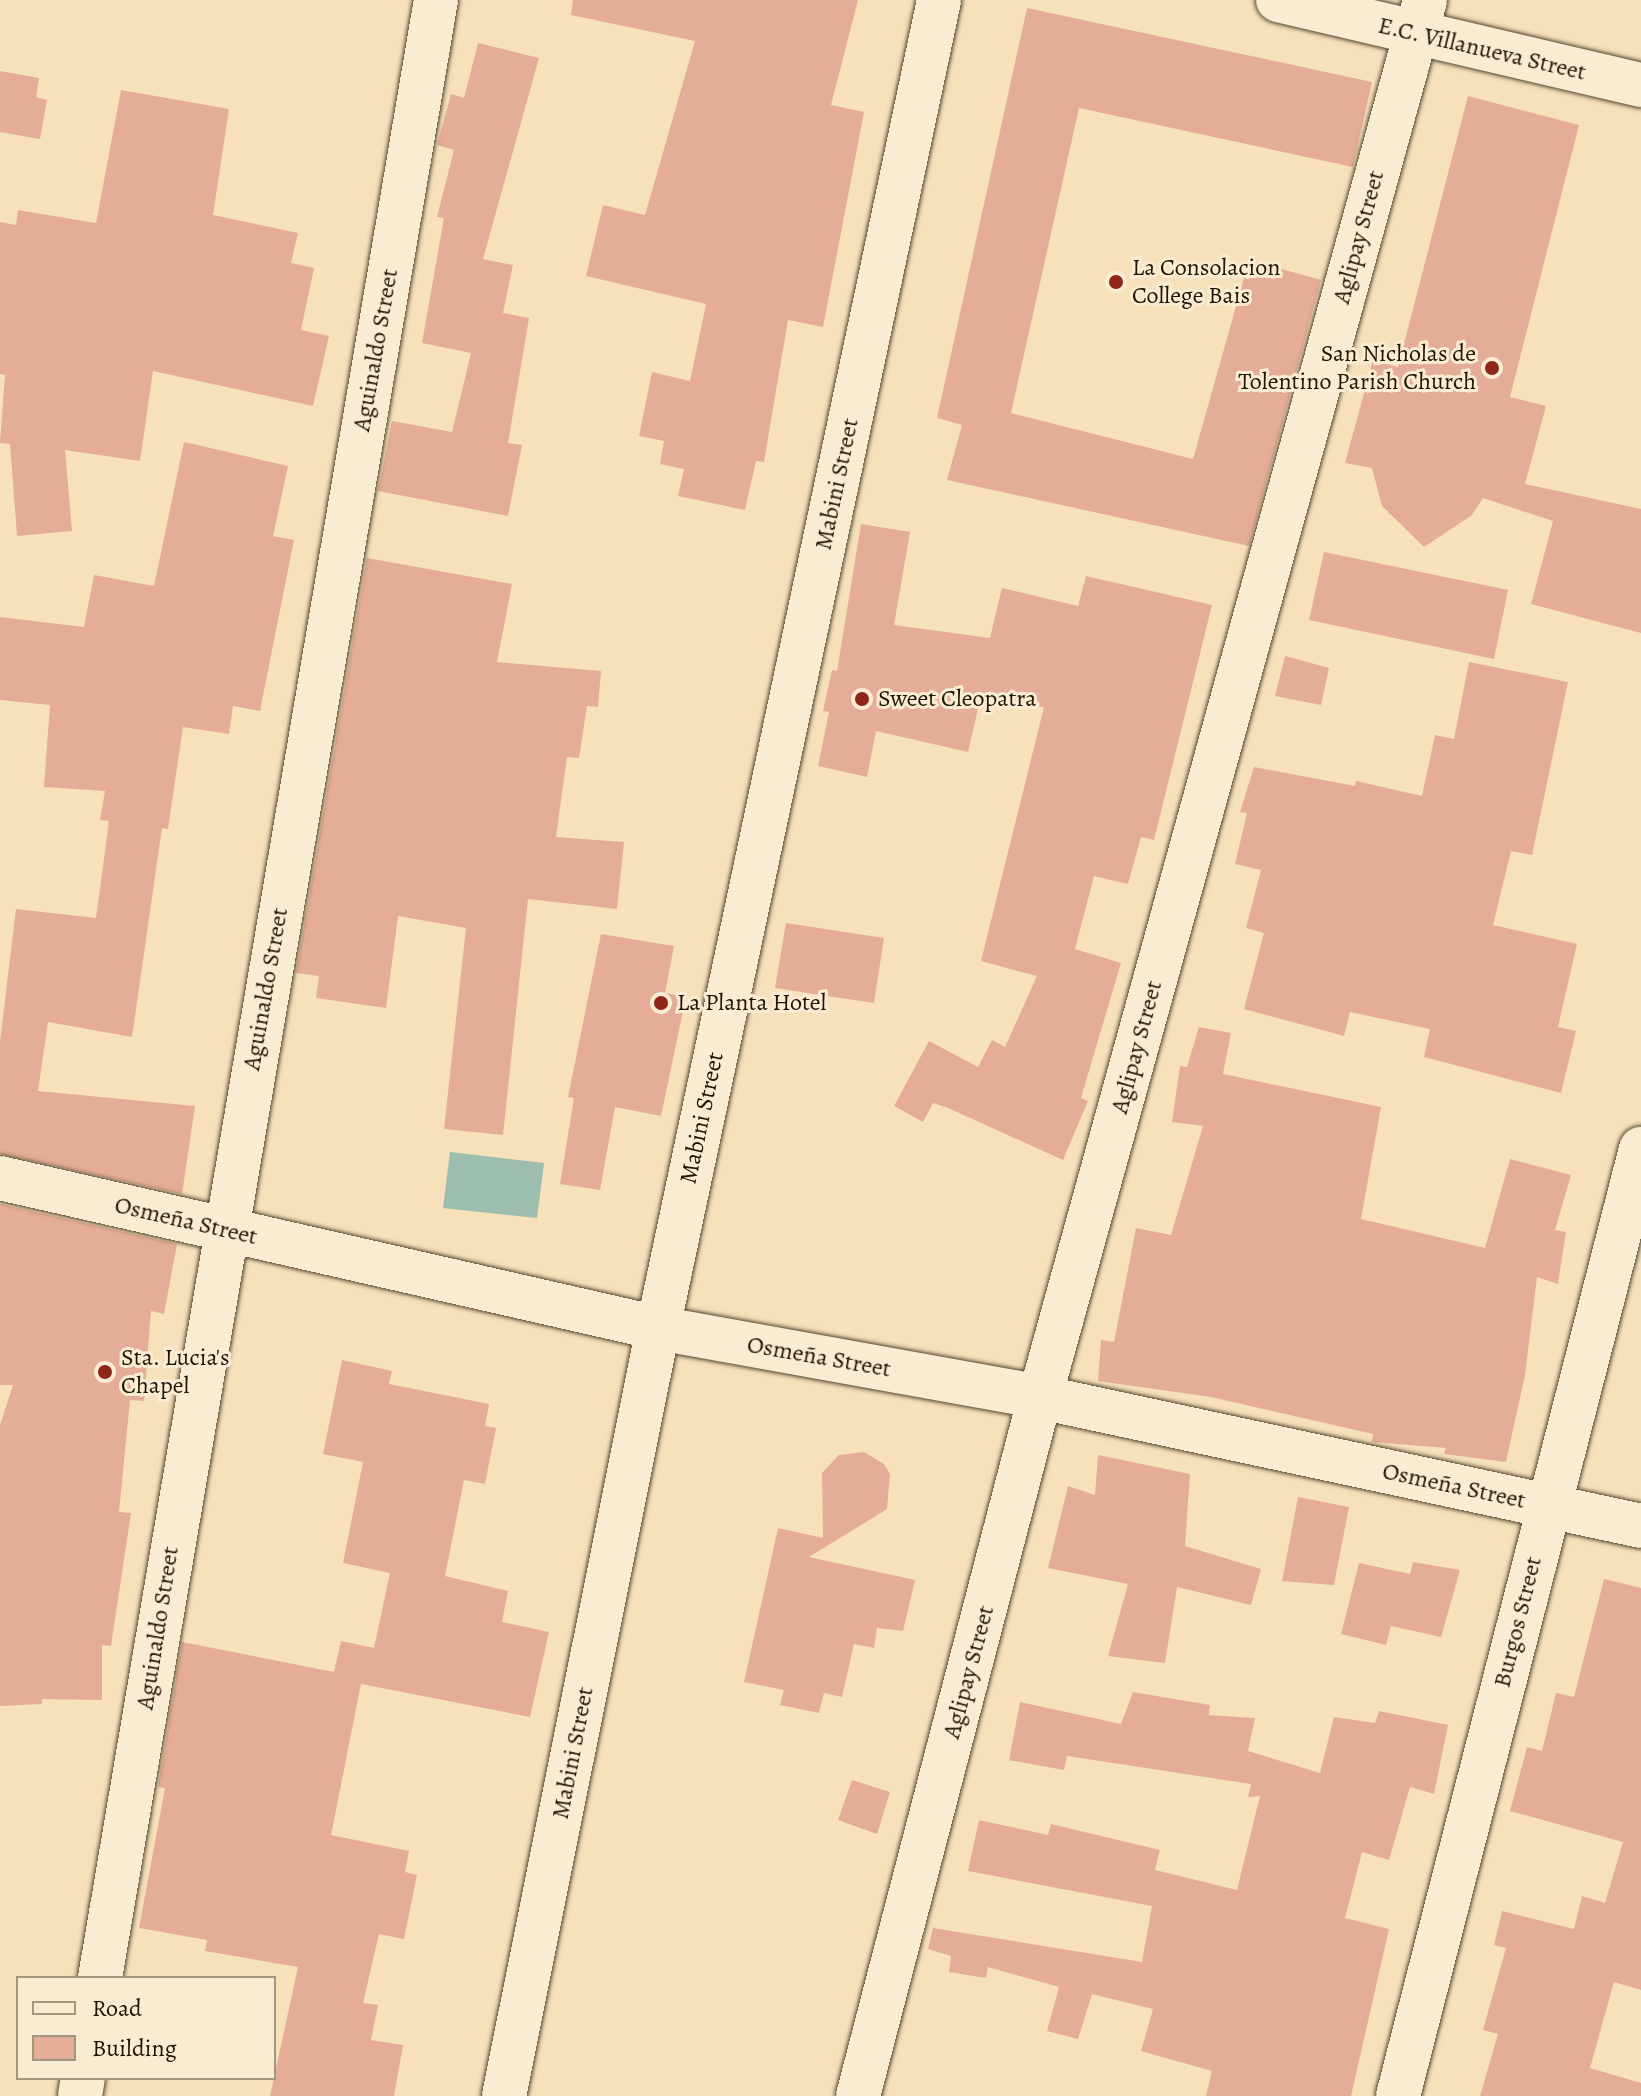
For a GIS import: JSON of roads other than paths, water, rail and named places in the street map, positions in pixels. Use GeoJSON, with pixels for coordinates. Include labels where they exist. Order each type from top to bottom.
{"type":"FeatureCollection","features":[{"type":"Feature","properties":{"kind":"street","name":"Aguinaldo Street"},"geometry":{"type":"LineString","coordinates":[[100,1976],[436,0]]}},
{"type":"Feature","properties":{"kind":"street","name":"Mabini Street"},"geometry":{"type":"LineString","coordinates":[[504,2096],[658,1328],[939,0]]}},
{"type":"Feature","properties":{"kind":"street","name":"E.C. Villanueva Street"},"geometry":{"type":"LineString","coordinates":[[1278,0],[1420,17],[1641,85]]}},
{"type":"Feature","properties":{"kind":"street","name":"Aglipay Street"},"geometry":{"type":"LineString","coordinates":[[858,2096],[1040,1397],[1420,17]]}},
{"type":"Feature","properties":{"kind":"street","name":"Burgos Street"},"geometry":{"type":"LineString","coordinates":[[1398,2096],[1641,1149]]}},
{"type":"Feature","properties":{"kind":"street","name":"Osmeña Street"},"geometry":{"type":"LineString","coordinates":[[0,1178],[658,1328],[1040,1397],[1641,1526]]}},
{"type":"Feature","properties":{"kind":"place","name":"La Consolacion College Bais"},"geometry":{"type":"Point","coordinates":[1116,282]}},
{"type":"Feature","properties":{"kind":"place","name":"San Nicholas de Tolentino Parish Church"},"geometry":{"type":"Point","coordinates":[1492,368]}},
{"type":"Feature","properties":{"kind":"place","name":"Sweet Cleopatra"},"geometry":{"type":"Point","coordinates":[862,699]}},
{"type":"Feature","properties":{"kind":"place","name":"La Planta Hotel"},"geometry":{"type":"Point","coordinates":[661,1003]}},
{"type":"Feature","properties":{"kind":"place","name":"Sta. Lucia's Chapel"},"geometry":{"type":"Point","coordinates":[105,1372]}}]}
